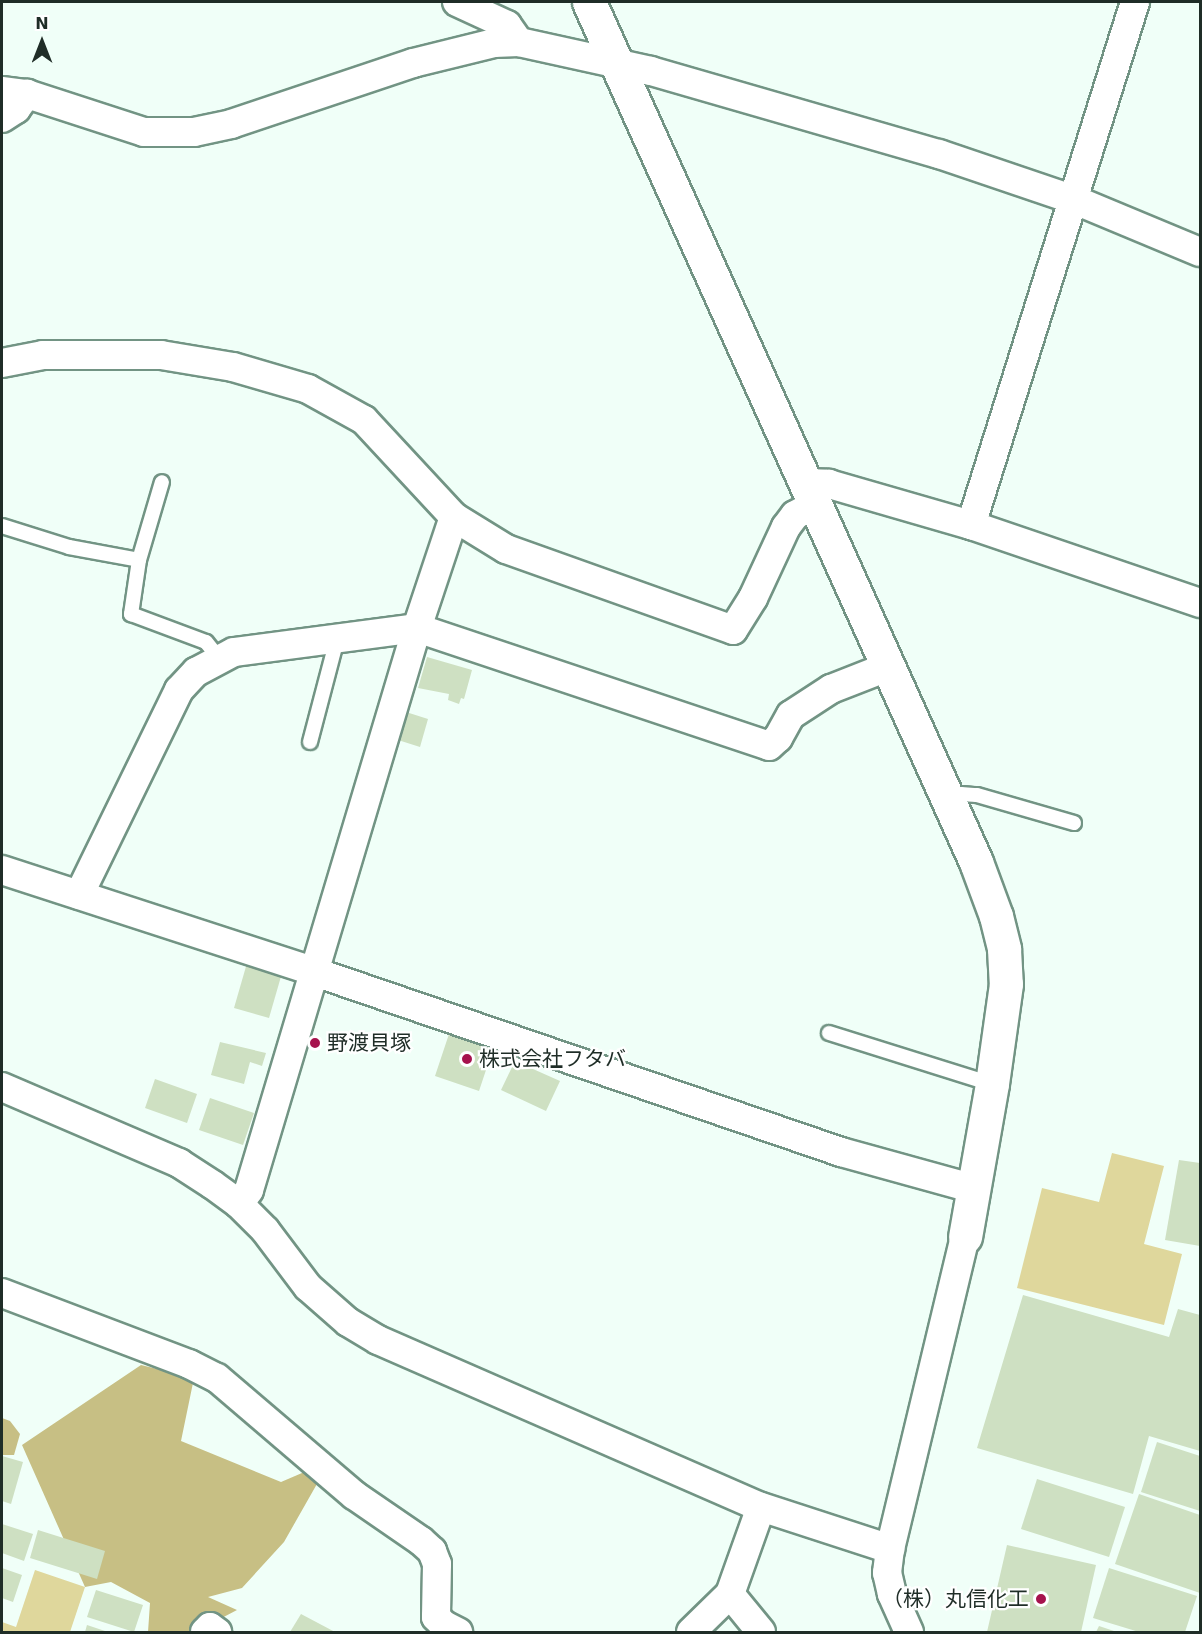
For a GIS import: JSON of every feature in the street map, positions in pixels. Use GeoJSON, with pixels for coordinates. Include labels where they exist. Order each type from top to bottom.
{"type":"FeatureCollection","features":[{"type":"Feature","properties":{"kind":"street"},"geometry":{"type":"LineString","coordinates":[[457,2],[507,25],[519,42]]}},
{"type":"Feature","properties":{"kind":"street"},"geometry":{"type":"LineString","coordinates":[[589,2],[947,800],[996,916],[1004,949],[1006,984],[975,1190],[890,1549],[887,1573],[892,1594],[909,1632]]}},
{"type":"Feature","properties":{"kind":"street"},"geometry":{"type":"LineString","coordinates":[[971,525],[1075,200],[1135,2]]}},
{"type":"Feature","properties":{"kind":"street"},"geometry":{"type":"LineString","coordinates":[[2,118],[16,109],[14,93],[144,132],[194,132],[231,124],[413,63],[485,45],[519,42],[615,62],[939,154],[1075,200],[1200,252]]}},
{"type":"Feature","properties":{"kind":"street"},"geometry":{"type":"LineString","coordinates":[[2,363],[43,355],[161,355],[233,367],[308,389],[364,420],[454,517],[506,549],[733,630],[753,598],[786,527],[810,494],[829,484],[971,525],[1200,603]]}},
{"type":"Feature","properties":{"kind":"street"},"geometry":{"type":"LineString","coordinates":[[239,1204],[249,1190],[417,628],[454,517]]}},
{"type":"Feature","properties":{"kind":"street"},"geometry":{"type":"LineString","coordinates":[[80,895],[173,701],[196,672],[234,652],[417,628],[769,746],[778,738],[792,715],[831,689],[887,667]]}},
{"type":"Feature","properties":{"kind":"street"},"geometry":{"type":"LineString","coordinates":[[2,870],[315,972],[841,1152],[975,1190]]}},
{"type":"Feature","properties":{"kind":"street"},"geometry":{"type":"LineString","coordinates":[[2,1087],[179,1164],[239,1204],[265,1230],[308,1287],[348,1322],[378,1340],[761,1507],[890,1549]]}},
{"type":"Feature","properties":{"kind":"street"},"geometry":{"type":"LineString","coordinates":[[2,1293],[189,1364],[217,1378],[354,1495],[432,1551],[437,1564],[436,1617],[444,1625],[458,1632]]}},
{"type":"Feature","properties":{"kind":"street"},"geometry":{"type":"LineString","coordinates":[[691,1632],[730,1594],[761,1507]]}},
{"type":"Feature","properties":{"kind":"street"},"geometry":{"type":"LineString","coordinates":[[730,1594],[761,1632]]}},
{"type":"Feature","properties":{"kind":"street"},"geometry":{"type":"LineString","coordinates":[[205,1632],[210,1627],[216,1632]]}},
{"type":"Feature","properties":{"kind":"lane"},"geometry":{"type":"LineString","coordinates":[[162,482],[139,560],[131,614],[206,642],[219,658]]}},
{"type":"Feature","properties":{"kind":"lane"},"geometry":{"type":"LineString","coordinates":[[2,526],[69,547],[139,560]]}},
{"type":"Feature","properties":{"kind":"lane"},"geometry":{"type":"LineString","coordinates":[[310,742],[337,639]]}},
{"type":"Feature","properties":{"kind":"lane"},"geometry":{"type":"LineString","coordinates":[[947,800],[961,794],[977,795],[1074,823]]}},
{"type":"Feature","properties":{"kind":"lane"},"geometry":{"type":"LineString","coordinates":[[829,1033],[992,1084]]}},
{"type":"Feature","properties":{"kind":"shaded area"},"geometry":{"type":"Polygon","coordinates":[[[1112,1153],[1164,1166],[1144,1244],[1182,1254],[1164,1325],[1017,1288],[1042,1188],[1099,1202],[1112,1153]]]}},
{"type":"Feature","properties":{"kind":"shaded area"},"geometry":{"type":"Polygon","coordinates":[[[141,1365],[194,1378],[181,1441],[281,1482],[330,1461],[284,1542],[242,1588],[208,1597],[237,1610],[195,1632],[148,1632],[150,1603],[111,1582],[85,1587],[22,1445],[141,1365]]]}},
{"type":"Feature","properties":{"kind":"shaded area"},"geometry":{"type":"Polygon","coordinates":[[[2,1418],[10,1421],[20,1434],[14,1455],[2,1455],[2,1418]]]}},
{"type":"Feature","properties":{"kind":"shaded area"},"geometry":{"type":"Polygon","coordinates":[[[35,1570],[85,1587],[70,1632],[2,1632],[2,1622],[16,1627],[35,1570]]]}},
{"type":"Feature","properties":{"kind":"building"},"geometry":{"type":"Polygon","coordinates":[[[427,657],[472,670],[464,699],[461,698],[459,704],[448,700],[449,694],[418,688],[427,657]]]}},
{"type":"Feature","properties":{"kind":"building"},"geometry":{"type":"Polygon","coordinates":[[[406,712],[428,719],[420,747],[398,740],[406,712]]]}},
{"type":"Feature","properties":{"kind":"building"},"geometry":{"type":"Polygon","coordinates":[[[247,963],[282,973],[269,1018],[234,1008],[247,963]]]}},
{"type":"Feature","properties":{"kind":"building"},"geometry":{"type":"Polygon","coordinates":[[[450,1031],[494,1046],[479,1091],[435,1076],[450,1031]]]}},
{"type":"Feature","properties":{"kind":"building"},"geometry":{"type":"Polygon","coordinates":[[[220,1042],[266,1053],[262,1066],[250,1062],[244,1084],[211,1075],[220,1042]]]}},
{"type":"Feature","properties":{"kind":"building"},"geometry":{"type":"Polygon","coordinates":[[[515,1061],[560,1081],[546,1111],[501,1090],[515,1061]]]}},
{"type":"Feature","properties":{"kind":"building"},"geometry":{"type":"Polygon","coordinates":[[[155,1079],[197,1094],[187,1123],[145,1108],[155,1079]]]}},
{"type":"Feature","properties":{"kind":"building"},"geometry":{"type":"Polygon","coordinates":[[[210,1098],[254,1113],[243,1145],[199,1130],[210,1098]]]}},
{"type":"Feature","properties":{"kind":"building"},"geometry":{"type":"Polygon","coordinates":[[[1179,1160],[1200,1163],[1200,1246],[1165,1240],[1179,1160]]]}},
{"type":"Feature","properties":{"kind":"building"},"geometry":{"type":"Polygon","coordinates":[[[1023,1295],[1169,1337],[1178,1309],[1200,1315],[1200,1451],[1149,1436],[1133,1494],[977,1448],[1023,1295]]]}},
{"type":"Feature","properties":{"kind":"building"},"geometry":{"type":"Polygon","coordinates":[[[1157,1442],[1200,1456],[1200,1511],[1141,1492],[1157,1442]]]}},
{"type":"Feature","properties":{"kind":"building"},"geometry":{"type":"Polygon","coordinates":[[[2,1456],[23,1462],[11,1504],[2,1501],[2,1456]]]}},
{"type":"Feature","properties":{"kind":"building"},"geometry":{"type":"Polygon","coordinates":[[[1037,1479],[1125,1507],[1109,1557],[1021,1529],[1037,1479]]]}},
{"type":"Feature","properties":{"kind":"building"},"geometry":{"type":"Polygon","coordinates":[[[1139,1494],[1200,1515],[1200,1593],[1115,1564],[1139,1494]]]}},
{"type":"Feature","properties":{"kind":"building"},"geometry":{"type":"Polygon","coordinates":[[[2,1524],[33,1534],[24,1561],[2,1553],[2,1524]]]}},
{"type":"Feature","properties":{"kind":"building"},"geometry":{"type":"Polygon","coordinates":[[[38,1530],[105,1551],[97,1579],[30,1558],[38,1530]]]}},
{"type":"Feature","properties":{"kind":"building","name":"（株）丸信化工"},"geometry":{"type":"Polygon","coordinates":[[[1007,1545],[1096,1565],[1081,1632],[987,1632],[1007,1545]]]}},
{"type":"Feature","properties":{"kind":"building"},"geometry":{"type":"Polygon","coordinates":[[[2,1568],[22,1575],[13,1602],[2,1598],[2,1568]]]}},
{"type":"Feature","properties":{"kind":"building"},"geometry":{"type":"Polygon","coordinates":[[[1109,1568],[1197,1596],[1185,1632],[1139,1632],[1093,1618],[1109,1568]]]}},
{"type":"Feature","properties":{"kind":"building"},"geometry":{"type":"Polygon","coordinates":[[[96,1590],[143,1605],[134,1632],[87,1617],[96,1590]]]}},
{"type":"Feature","properties":{"kind":"building"},"geometry":{"type":"Polygon","coordinates":[[[301,1614],[335,1632],[290,1632],[301,1614]]]}},
{"type":"Feature","properties":{"kind":"building"},"geometry":{"type":"Polygon","coordinates":[[[87,1625],[108,1632],[85,1632],[87,1625]]]}},
{"type":"Feature","properties":{"kind":"building"},"geometry":{"type":"Polygon","coordinates":[[[1099,1626],[1117,1632],[1096,1632],[1099,1626]]]}},
{"type":"Feature","properties":{"kind":"place","name":"野渡貝塚"},"geometry":{"type":"Point","coordinates":[315,1043]}},
{"type":"Feature","properties":{"kind":"place","name":"株式会社フタバ"},"geometry":{"type":"Point","coordinates":[467,1059]}},
{"type":"Feature","properties":{"kind":"place","name":"（株）丸信化工"},"geometry":{"type":"Point","coordinates":[1041,1599]}}]}
